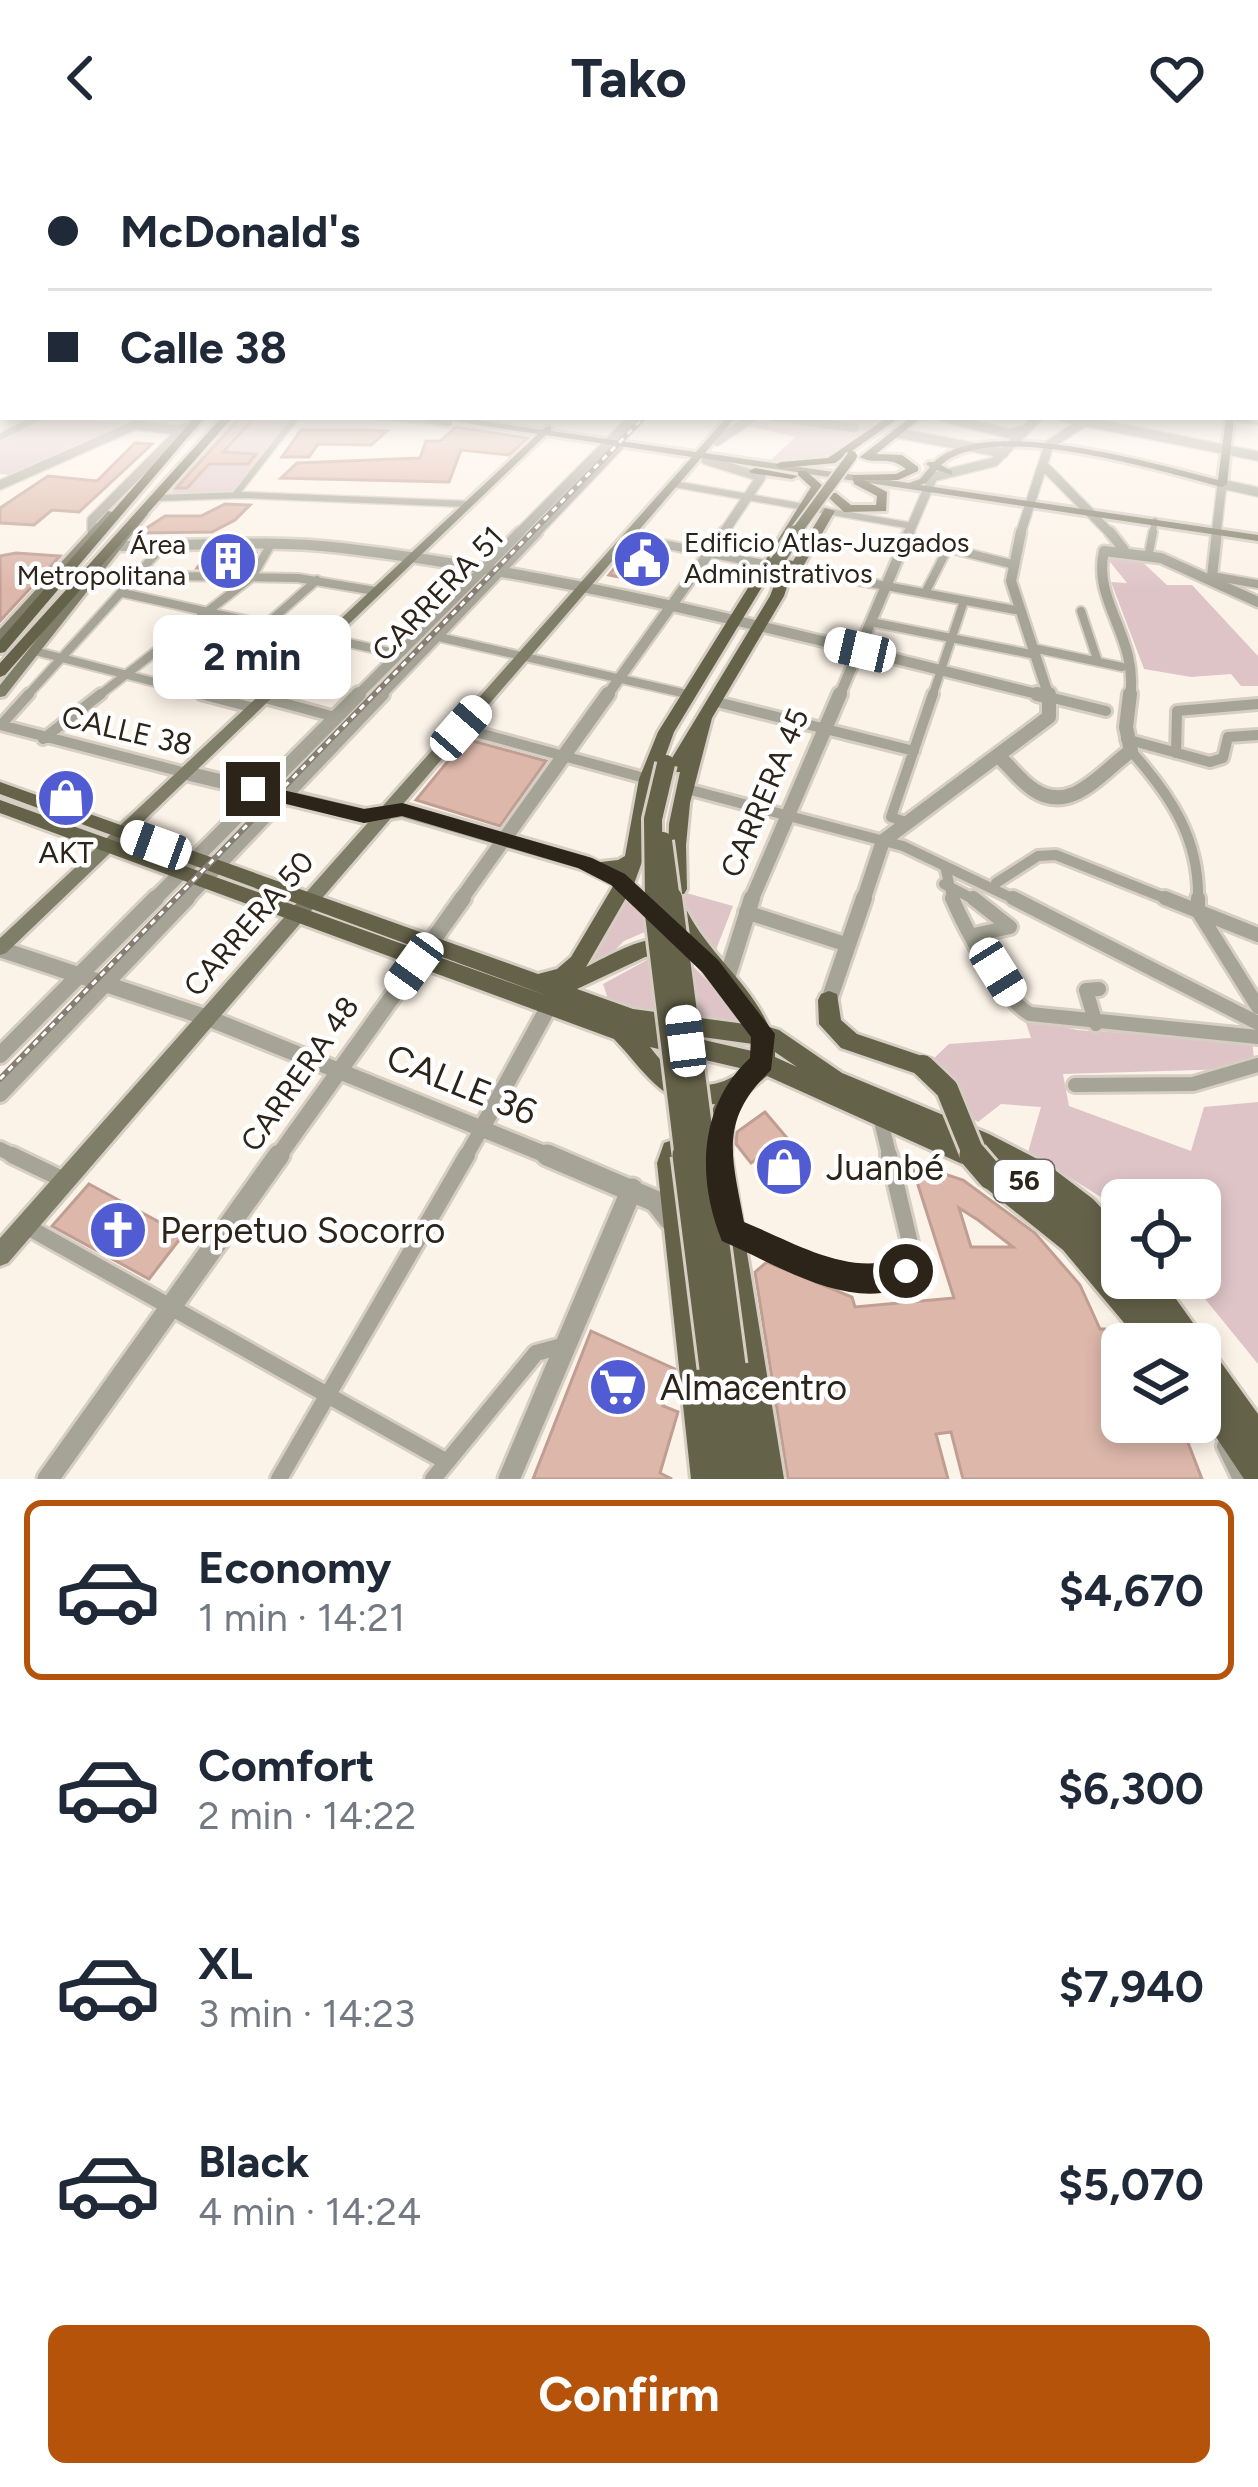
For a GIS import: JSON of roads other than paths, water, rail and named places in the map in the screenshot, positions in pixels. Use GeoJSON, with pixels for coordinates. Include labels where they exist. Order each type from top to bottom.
{"type":"FeatureCollection","features":[{"type":"Feature","properties":{"kind":"main road"},"geometry":{"type":"LineString","coordinates":[[0,636],[155,467]]}},
{"type":"Feature","properties":{"kind":"main road"},"geometry":{"type":"LineString","coordinates":[[1,686],[35,651],[183,467]]}},
{"type":"Feature","properties":{"kind":"main road"},"geometry":{"type":"LineString","coordinates":[[0,949],[507,467]]}},
{"type":"Feature","properties":{"kind":"main road","name":"CARRERA 50"},"geometry":{"type":"LineString","coordinates":[[0,1254],[691,467]]}},
{"type":"Feature","properties":{"kind":"main road"},"geometry":{"type":"LineString","coordinates":[[762,467],[1036,502],[1258,538]]}},
{"type":"Feature","properties":{"kind":"main road"},"geometry":{"type":"LineString","coordinates":[[790,467],[857,479],[898,477],[914,469],[911,467]]}},
{"type":"Feature","properties":{"kind":"main road"},"geometry":{"type":"LineString","coordinates":[[782,565],[818,496],[850,467]]}},
{"type":"Feature","properties":{"kind":"main road"},"geometry":{"type":"LineString","coordinates":[[782,565],[853,467]]}},
{"type":"Feature","properties":{"kind":"main road"},"geometry":{"type":"LineString","coordinates":[[923,486],[930,467]]}},
{"type":"Feature","properties":{"kind":"main road"},"geometry":{"type":"LineString","coordinates":[[936,467],[949,473]]}},
{"type":"Feature","properties":{"kind":"main road"},"geometry":{"type":"LineString","coordinates":[[1145,467],[1222,484],[1225,467]]}},
{"type":"Feature","properties":{"kind":"main road"},"geometry":{"type":"LineString","coordinates":[[755,471],[816,482]]}},
{"type":"Feature","properties":{"kind":"main road"},"geometry":{"type":"LineString","coordinates":[[802,473],[816,482]]}},
{"type":"Feature","properties":{"kind":"main road"},"geometry":{"type":"LineString","coordinates":[[832,495],[842,507],[870,512],[882,508],[885,498],[857,479]]}},
{"type":"Feature","properties":{"kind":"main road"},"geometry":{"type":"LineString","coordinates":[[544,981],[572,970],[624,884],[668,774],[687,741],[706,721],[777,596],[782,565],[816,482]]}},
{"type":"Feature","properties":{"kind":"main road"},"geometry":{"type":"LineString","coordinates":[[0,650],[113,508]]}},
{"type":"Feature","properties":{"kind":"main road"},"geometry":{"type":"LineString","coordinates":[[768,1479],[719,1155],[722,1118],[758,1073],[763,1034],[698,955],[679,910],[666,732],[732,621],[829,511]]}},
{"type":"Feature","properties":{"kind":"main road"},"geometry":{"type":"LineString","coordinates":[[1,686],[55,614],[121,547],[145,512]]}},
{"type":"Feature","properties":{"kind":"main road"},"geometry":{"type":"LineString","coordinates":[[668,774],[665,886],[722,1367],[728,1479]]}},
{"type":"Feature","properties":{"kind":"main road"},"geometry":{"type":"LineString","coordinates":[[0,788],[115,840],[424,951],[549,1006],[758,1073]]}},
{"type":"Feature","properties":{"kind":"main road"},"geometry":{"type":"LineString","coordinates":[[4,812],[115,840]]}},
{"type":"Feature","properties":{"kind":"main road"},"geometry":{"type":"LineString","coordinates":[[634,859],[642,869],[657,872],[675,862]]}},
{"type":"Feature","properties":{"kind":"main road"},"geometry":{"type":"LineString","coordinates":[[599,868],[622,867],[634,859]]}},
{"type":"Feature","properties":{"kind":"main road"},"geometry":{"type":"LineString","coordinates":[[544,981],[588,979],[650,947],[681,947],[698,955]]}},
{"type":"Feature","properties":{"kind":"main road"},"geometry":{"type":"LineString","coordinates":[[424,951],[544,981],[649,1022],[763,1034]]}},
{"type":"Feature","properties":{"kind":"main road"},"geometry":{"type":"LineString","coordinates":[[830,1000],[830,1024],[838,1034],[923,1066],[950,1090],[970,1156],[1072,1241],[1147,1323]]}},
{"type":"Feature","properties":{"kind":"main road"},"geometry":{"type":"LineString","coordinates":[[613,1030],[629,1039],[664,1080],[678,1089],[714,1094],[758,1073]]}},
{"type":"Feature","properties":{"kind":"main road","name":"56"},"geometry":{"type":"LineString","coordinates":[[763,1034],[786,1044],[834,1080],[980,1142],[1038,1173],[1101,1226]]}},
{"type":"Feature","properties":{"kind":"main road","name":"56"},"geometry":{"type":"LineString","coordinates":[[758,1073],[880,1115],[994,1165],[1043,1193],[1101,1251]]}},
{"type":"Feature","properties":{"kind":"main road"},"geometry":{"type":"LineString","coordinates":[[707,1479],[670,1156],[688,1144],[719,1155]]}},
{"type":"Feature","properties":{"kind":"main road"},"geometry":{"type":"LineString","coordinates":[[722,1367],[748,1479]]}},
{"type":"Feature","properties":{"kind":"main road"},"geometry":{"type":"LineString","coordinates":[[1221,1388],[1258,1440]]}},
{"type":"Feature","properties":{"kind":"main road"},"geometry":{"type":"LineString","coordinates":[[1221,1418],[1258,1473]]}},
{"type":"Feature","properties":{"kind":"street"},"geometry":{"type":"LineString","coordinates":[[6,484],[45,467]]}},
{"type":"Feature","properties":{"kind":"street"},"geometry":{"type":"LineString","coordinates":[[113,508],[153,467]]}},
{"type":"Feature","properties":{"kind":"street"},"geometry":{"type":"LineString","coordinates":[[235,495],[257,467]]}},
{"type":"Feature","properties":{"kind":"street","name":"CARRERA 51"},"geometry":{"type":"LineString","coordinates":[[0,1094],[589,467]]}},
{"type":"Feature","properties":{"kind":"street"},"geometry":{"type":"LineString","coordinates":[[739,467],[755,471]]}},
{"type":"Feature","properties":{"kind":"street"},"geometry":{"type":"LineString","coordinates":[[923,486],[935,476],[979,467]]}},
{"type":"Feature","properties":{"kind":"street"},"geometry":{"type":"LineString","coordinates":[[830,1000],[883,841],[1045,721],[1049,697],[1015,610],[1011,564],[1045,467],[1094,512],[1124,550]]}},
{"type":"Feature","properties":{"kind":"street","name":"CARRERA 48"},"geometry":{"type":"LineString","coordinates":[[48,1479],[750,497],[761,477],[755,471]]}},
{"type":"Feature","properties":{"kind":"street"},"geometry":{"type":"LineString","coordinates":[[674,484],[829,511],[1011,564]]}},
{"type":"Feature","properties":{"kind":"street"},"geometry":{"type":"LineString","coordinates":[[1212,576],[1222,484],[1258,492]]}},
{"type":"Feature","properties":{"kind":"street","name":"CARRERA 45"},"geometry":{"type":"LineString","coordinates":[[727,986],[728,960],[746,913],[910,532],[923,486]]}},
{"type":"Feature","properties":{"kind":"street"},"geometry":{"type":"LineString","coordinates":[[157,498],[235,495],[467,504]]}},
{"type":"Feature","properties":{"kind":"street"},"geometry":{"type":"LineString","coordinates":[[1148,557],[1155,521]]}},
{"type":"Feature","properties":{"kind":"street"},"geometry":{"type":"LineString","coordinates":[[628,537],[1015,610]]}},
{"type":"Feature","properties":{"kind":"street"},"geometry":{"type":"LineString","coordinates":[[292,546],[305,541]]}},
{"type":"Feature","properties":{"kind":"street"},"geometry":{"type":"LineString","coordinates":[[121,547],[305,541],[413,555],[672,605],[1106,711]]}},
{"type":"Feature","properties":{"kind":"street"},"geometry":{"type":"LineString","coordinates":[[2,728],[164,545]]}},
{"type":"Feature","properties":{"kind":"street"},"geometry":{"type":"LineString","coordinates":[[43,739],[252,577],[270,546]]}},
{"type":"Feature","properties":{"kind":"street"},"geometry":{"type":"LineString","coordinates":[[121,547],[344,547],[413,555]]}},
{"type":"Feature","properties":{"kind":"street"},"geometry":{"type":"LineString","coordinates":[[925,593],[948,548]]}},
{"type":"Feature","properties":{"kind":"street"},"geometry":{"type":"LineString","coordinates":[[999,757],[1035,790],[1063,799],[1083,793],[1129,745],[1132,656],[1106,592],[1100,559],[1104,551],[1124,550],[1258,584]]}},
{"type":"Feature","properties":{"kind":"street"},"geometry":{"type":"LineString","coordinates":[[1184,567],[1213,562]]}},
{"type":"Feature","properties":{"kind":"street","name":"CARRERA 51"},"geometry":{"type":"LineString","coordinates":[[0,1055],[398,653],[491,569]]}},
{"type":"Feature","properties":{"kind":"street"},"geometry":{"type":"LineString","coordinates":[[95,574],[317,580],[375,591]]}},
{"type":"Feature","properties":{"kind":"street"},"geometry":{"type":"LineString","coordinates":[[1212,576],[1258,602]]}},
{"type":"Feature","properties":{"kind":"street"},"geometry":{"type":"LineString","coordinates":[[190,691],[317,580]]}},
{"type":"Feature","properties":{"kind":"street"},"geometry":{"type":"LineString","coordinates":[[123,593],[398,653]]}},
{"type":"Feature","properties":{"kind":"street"},"geometry":{"type":"LineString","coordinates":[[908,824],[891,817],[964,601]]}},
{"type":"Feature","properties":{"kind":"street"},"geometry":{"type":"LineString","coordinates":[[1081,611],[1098,662]]}},
{"type":"Feature","properties":{"kind":"street"},"geometry":{"type":"LineString","coordinates":[[871,622],[1122,668]]}},
{"type":"Feature","properties":{"kind":"street"},"geometry":{"type":"LineString","coordinates":[[434,637],[687,700]]}},
{"type":"Feature","properties":{"kind":"street"},"geometry":{"type":"LineString","coordinates":[[35,651],[190,691],[334,717]]}},
{"type":"Feature","properties":{"kind":"street"},"geometry":{"type":"LineString","coordinates":[[717,702],[914,751]]}},
{"type":"Feature","properties":{"kind":"street"},"geometry":{"type":"LineString","coordinates":[[1176,752],[1178,711],[1258,704]]}},
{"type":"Feature","properties":{"kind":"street","name":"CALLE 38"},"geometry":{"type":"LineString","coordinates":[[2,728],[364,816],[402,810],[599,868],[624,884],[698,955]]}},
{"type":"Feature","properties":{"kind":"street"},"geometry":{"type":"LineString","coordinates":[[461,728],[564,756],[668,774],[788,816],[883,841],[996,883],[1023,904],[1258,1023]]}},
{"type":"Feature","properties":{"kind":"street"},"geometry":{"type":"LineString","coordinates":[[1129,745],[1218,761],[1226,752],[1224,740],[1258,735]]}},
{"type":"Feature","properties":{"kind":"street"},"geometry":{"type":"LineString","coordinates":[[1129,745],[1171,795],[1201,878],[1198,910],[1258,1006]]}},
{"type":"Feature","properties":{"kind":"street"},"geometry":{"type":"LineString","coordinates":[[1114,762],[1149,766]]}},
{"type":"Feature","properties":{"kind":"street"},"geometry":{"type":"LineString","coordinates":[[996,883],[1038,856],[1056,855],[1258,935]]}},
{"type":"Feature","properties":{"kind":"street"},"geometry":{"type":"LineString","coordinates":[[945,866],[944,884],[1019,1008],[1040,1017],[1096,1024],[1258,1037]]}},
{"type":"Feature","properties":{"kind":"street"},"geometry":{"type":"LineString","coordinates":[[944,884],[972,897],[1010,927],[974,935]]}},
{"type":"Feature","properties":{"kind":"street"},"geometry":{"type":"LineString","coordinates":[[746,913],[848,945]]}},
{"type":"Feature","properties":{"kind":"street","name":"CALLE 36"},"geometry":{"type":"LineString","coordinates":[[0,949],[208,1018],[632,1189],[662,1208],[679,1234]]}},
{"type":"Feature","properties":{"kind":"street"},"geometry":{"type":"LineString","coordinates":[[1096,1024],[1086,993],[1099,989]]}},
{"type":"Feature","properties":{"kind":"street"},"geometry":{"type":"LineString","coordinates":[[279,1479],[549,1006]]}},
{"type":"Feature","properties":{"kind":"street"},"geometry":{"type":"LineString","coordinates":[[1075,1084],[1184,1082],[1237,1074],[1258,1065]]}},
{"type":"Feature","properties":{"kind":"street"},"geometry":{"type":"LineString","coordinates":[[732,1231],[852,1280],[894,1278],[906,1271],[910,1243],[880,1115]]}},
{"type":"Feature","properties":{"kind":"street"},"geometry":{"type":"LineString","coordinates":[[0,1149],[66,1181]]}},
{"type":"Feature","properties":{"kind":"street"},"geometry":{"type":"LineString","coordinates":[[509,1479],[632,1189]]}},
{"type":"Feature","properties":{"kind":"street"},"geometry":{"type":"LineString","coordinates":[[25,1226],[447,1462]]}},
{"type":"Feature","properties":{"kind":"street"},"geometry":{"type":"LineString","coordinates":[[433,1479],[536,1353],[562,1346]]}},
{"type":"Feature","properties":{"kind":"street"},"geometry":{"type":"LineString","coordinates":[[1221,1434],[1241,1479]]}},
{"type":"Feature","properties":{"kind":"railway"},"geometry":{"type":"LineString","coordinates":[[0,1079],[596,467]]}},
{"type":"Feature","properties":{"kind":"place","name":"Edificio Atlas-Juzgados Administrativos"},"geometry":{"type":"Point","coordinates":[642,559]}},
{"type":"Feature","properties":{"kind":"place","name":"Área Metropolitana"},"geometry":{"type":"Point","coordinates":[228,561]}},
{"type":"Feature","properties":{"kind":"place","name":"AKT"},"geometry":{"type":"Point","coordinates":[66,798]}},
{"type":"Feature","properties":{"kind":"place","name":"Juanbé"},"geometry":{"type":"Point","coordinates":[784,1167]}},
{"type":"Feature","properties":{"kind":"place","name":"Perpetuo Socorro"},"geometry":{"type":"Point","coordinates":[118,1230]}},
{"type":"Feature","properties":{"kind":"place","name":"Almacentro"},"geometry":{"type":"Point","coordinates":[618,1387]}}]}
